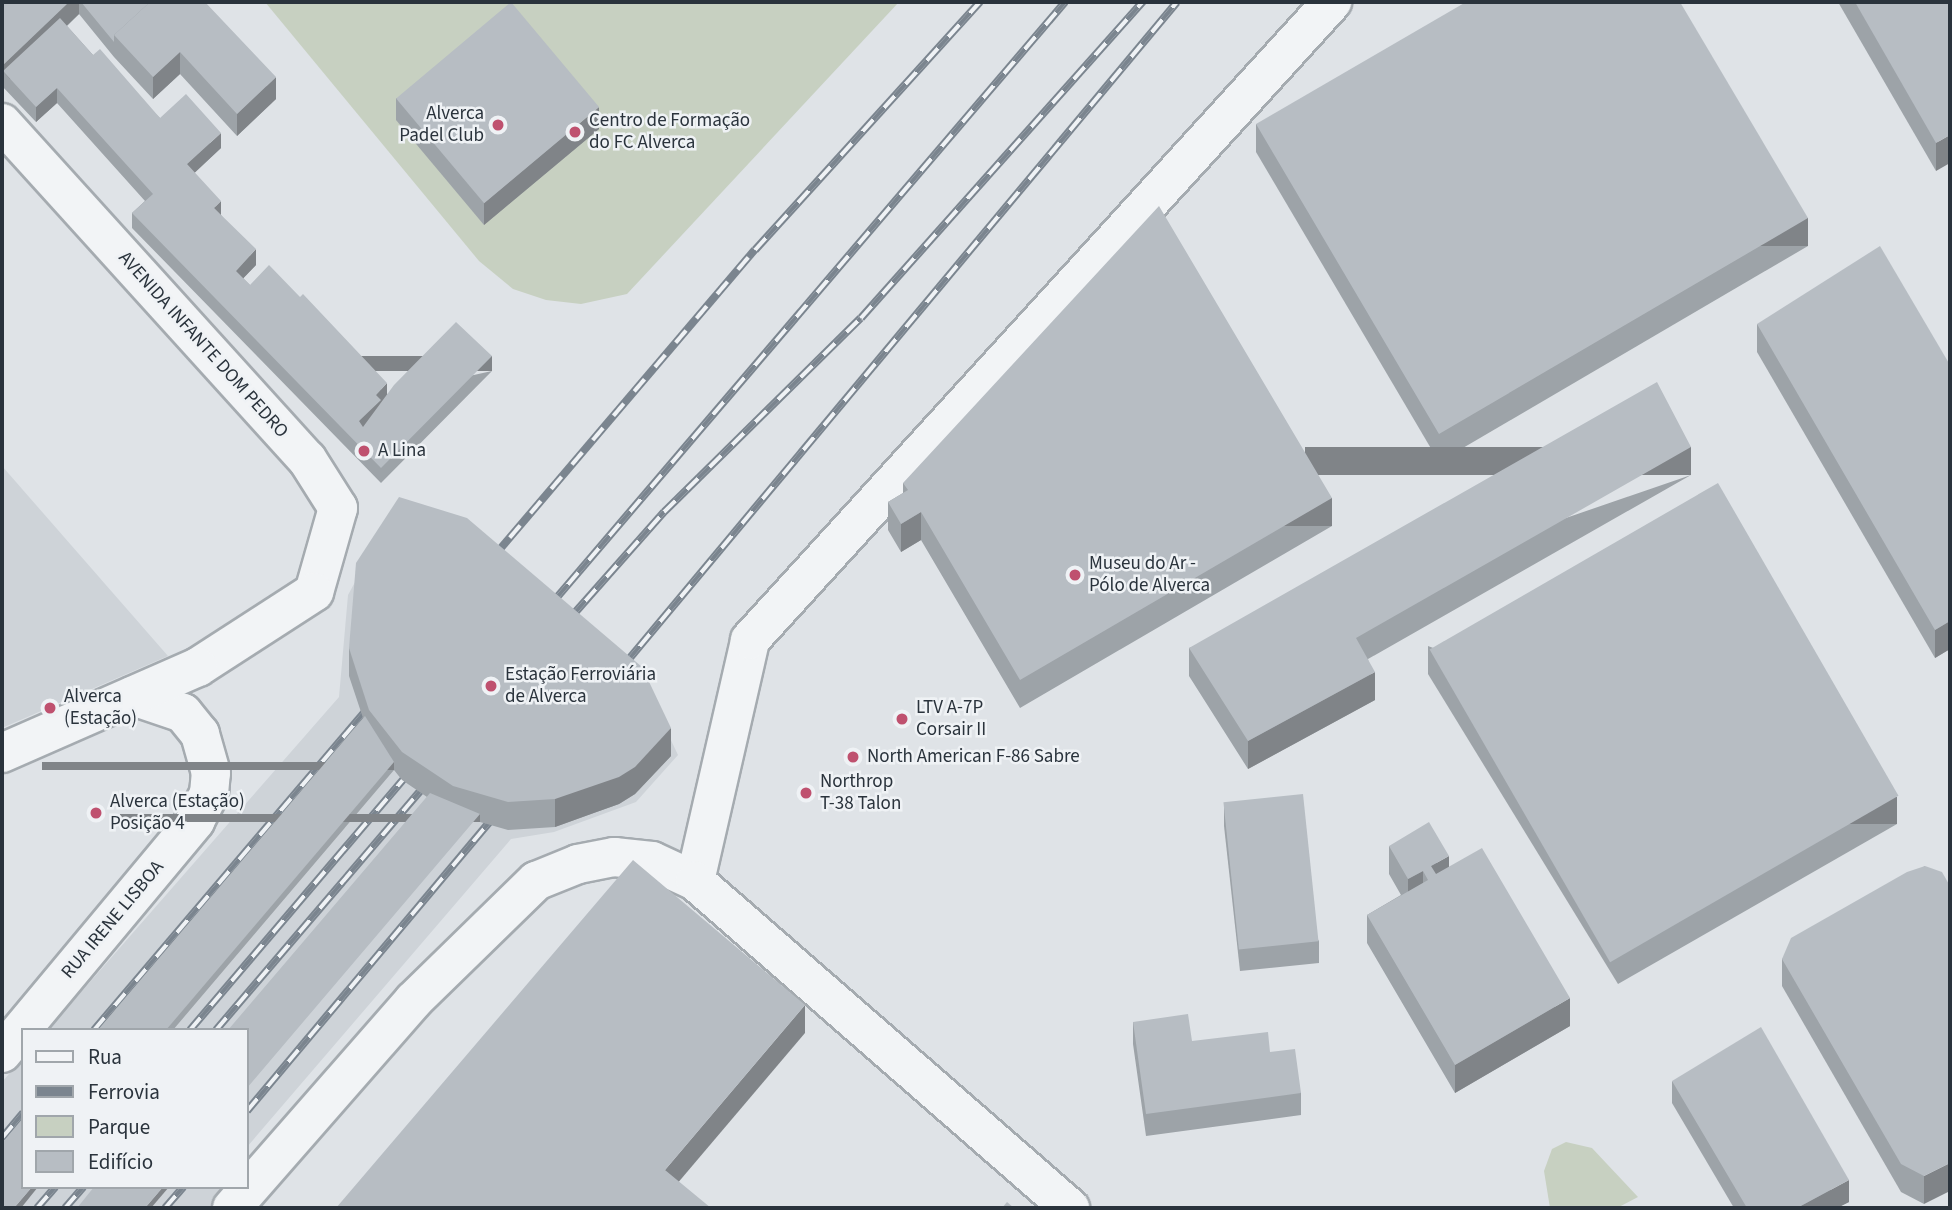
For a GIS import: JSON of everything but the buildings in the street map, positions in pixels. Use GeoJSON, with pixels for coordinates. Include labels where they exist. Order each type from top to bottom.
{"type":"FeatureCollection","features":[{"type":"Feature","properties":{"kind":"street"},"geometry":{"type":"LineString","coordinates":[[695,881],[750,640],[1332,2]]}},
{"type":"Feature","properties":{"kind":"street","name":"AVENIDA INFANTE DOM PEDRO"},"geometry":{"type":"LineString","coordinates":[[2,123],[307,459],[338,508],[314,592],[198,667],[133,696]]}},
{"type":"Feature","properties":{"kind":"street"},"geometry":{"type":"LineString","coordinates":[[2,753],[133,696]]}},
{"type":"Feature","properties":{"kind":"street","name":"RUA IRENE LISBOA"},"geometry":{"type":"LineString","coordinates":[[23,1028],[195,821],[209,794],[211,773],[200,734],[183,713],[133,696]]}},
{"type":"Feature","properties":{"kind":"street"},"geometry":{"type":"LineString","coordinates":[[232,1208],[412,1001],[536,881],[578,864],[614,857],[652,861],[695,881],[1070,1208]]}},
{"type":"Feature","properties":{"kind":"street","name":"RUA IRENE LISBOA"},"geometry":{"type":"LineString","coordinates":[[2,1053],[21,1030]]}},
{"type":"Feature","properties":{"kind":"shaded area"},"geometry":{"type":"Polygon","coordinates":[[[2,466],[168,656],[2,728],[2,466]]]}},
{"type":"Feature","properties":{"kind":"shaded area"},"geometry":{"type":"Polygon","coordinates":[[[366,562],[649,694],[678,755],[636,802],[554,832],[511,839],[248,1146],[248,1028],[50,1028],[339,697],[348,595],[366,562]]]}},
{"type":"Feature","properties":{"kind":"shaded area"},"geometry":{"type":"Polygon","coordinates":[[[21,1060],[21,1189],[227,1189],[211,1208],[2,1208],[2,1082],[21,1060]]]}},
{"type":"Feature","properties":{"kind":"green space","name":"Centro de Formação do FC Alverca"},"geometry":{"type":"Polygon","coordinates":[[[265,2],[899,2],[627,294],[581,304],[546,300],[513,289],[479,261],[265,2]]]}},
{"type":"Feature","properties":{"kind":"green space"},"geometry":{"type":"Polygon","coordinates":[[[1566,1142],[1592,1148],[1638,1197],[1617,1208],[1550,1208],[1544,1171],[1552,1149],[1566,1142]]]}},
{"type":"Feature","properties":{"kind":"railway"},"geometry":{"type":"LineString","coordinates":[[489,562],[755,250],[980,2]]}},
{"type":"Feature","properties":{"kind":"railway"},"geometry":{"type":"LineString","coordinates":[[547,609],[1065,2]]}},
{"type":"Feature","properties":{"kind":"railway"},"geometry":{"type":"LineString","coordinates":[[564,625],[664,512],[861,318],[1143,2]]}},
{"type":"Feature","properties":{"kind":"railway"},"geometry":{"type":"LineString","coordinates":[[619,671],[1177,2]]}},
{"type":"Feature","properties":{"kind":"railway"},"geometry":{"type":"LineString","coordinates":[[96,1028],[375,700]]}},
{"type":"Feature","properties":{"kind":"railway"},"geometry":{"type":"LineString","coordinates":[[192,1028],[414,767]]}},
{"type":"Feature","properties":{"kind":"railway"},"geometry":{"type":"LineString","coordinates":[[218,1028],[431,778]]}},
{"type":"Feature","properties":{"kind":"railway"},"geometry":{"type":"LineString","coordinates":[[248,1110],[500,809]]}},
{"type":"Feature","properties":{"kind":"railway"},"geometry":{"type":"LineString","coordinates":[[2,1138],[21,1115]]}},
{"type":"Feature","properties":{"kind":"railway"},"geometry":{"type":"LineString","coordinates":[[37,1208],[53,1189]]}},
{"type":"Feature","properties":{"kind":"railway"},"geometry":{"type":"LineString","coordinates":[[65,1208],[81,1189]]}},
{"type":"Feature","properties":{"kind":"railway"},"geometry":{"type":"LineString","coordinates":[[165,1208],[181,1189]]}},
{"type":"Feature","properties":{"kind":"place","name":"Alverca Padel Club"},"geometry":{"type":"Point","coordinates":[498,125]}},
{"type":"Feature","properties":{"kind":"place","name":"Centro de Formação do FC Alverca"},"geometry":{"type":"Point","coordinates":[575,132]}},
{"type":"Feature","properties":{"kind":"place","name":"A Lina"},"geometry":{"type":"Point","coordinates":[364,451]}},
{"type":"Feature","properties":{"kind":"place","name":"Museu do Ar - Pólo de Alverca"},"geometry":{"type":"Point","coordinates":[1075,575]}},
{"type":"Feature","properties":{"kind":"place","name":"Estação Ferroviária de Alverca"},"geometry":{"type":"Point","coordinates":[491,686]}},
{"type":"Feature","properties":{"kind":"place","name":"Alverca (Estação)"},"geometry":{"type":"Point","coordinates":[50,708]}},
{"type":"Feature","properties":{"kind":"place","name":"LTV A-7P Corsair II"},"geometry":{"type":"Point","coordinates":[902,719]}},
{"type":"Feature","properties":{"kind":"place","name":"North American F-86 Sabre"},"geometry":{"type":"Point","coordinates":[853,757]}},
{"type":"Feature","properties":{"kind":"place","name":"Northrop T-38 Talon"},"geometry":{"type":"Point","coordinates":[806,793]}},
{"type":"Feature","properties":{"kind":"place","name":"Alverca (Estação) Posição 4"},"geometry":{"type":"Point","coordinates":[96,813]}}]}
